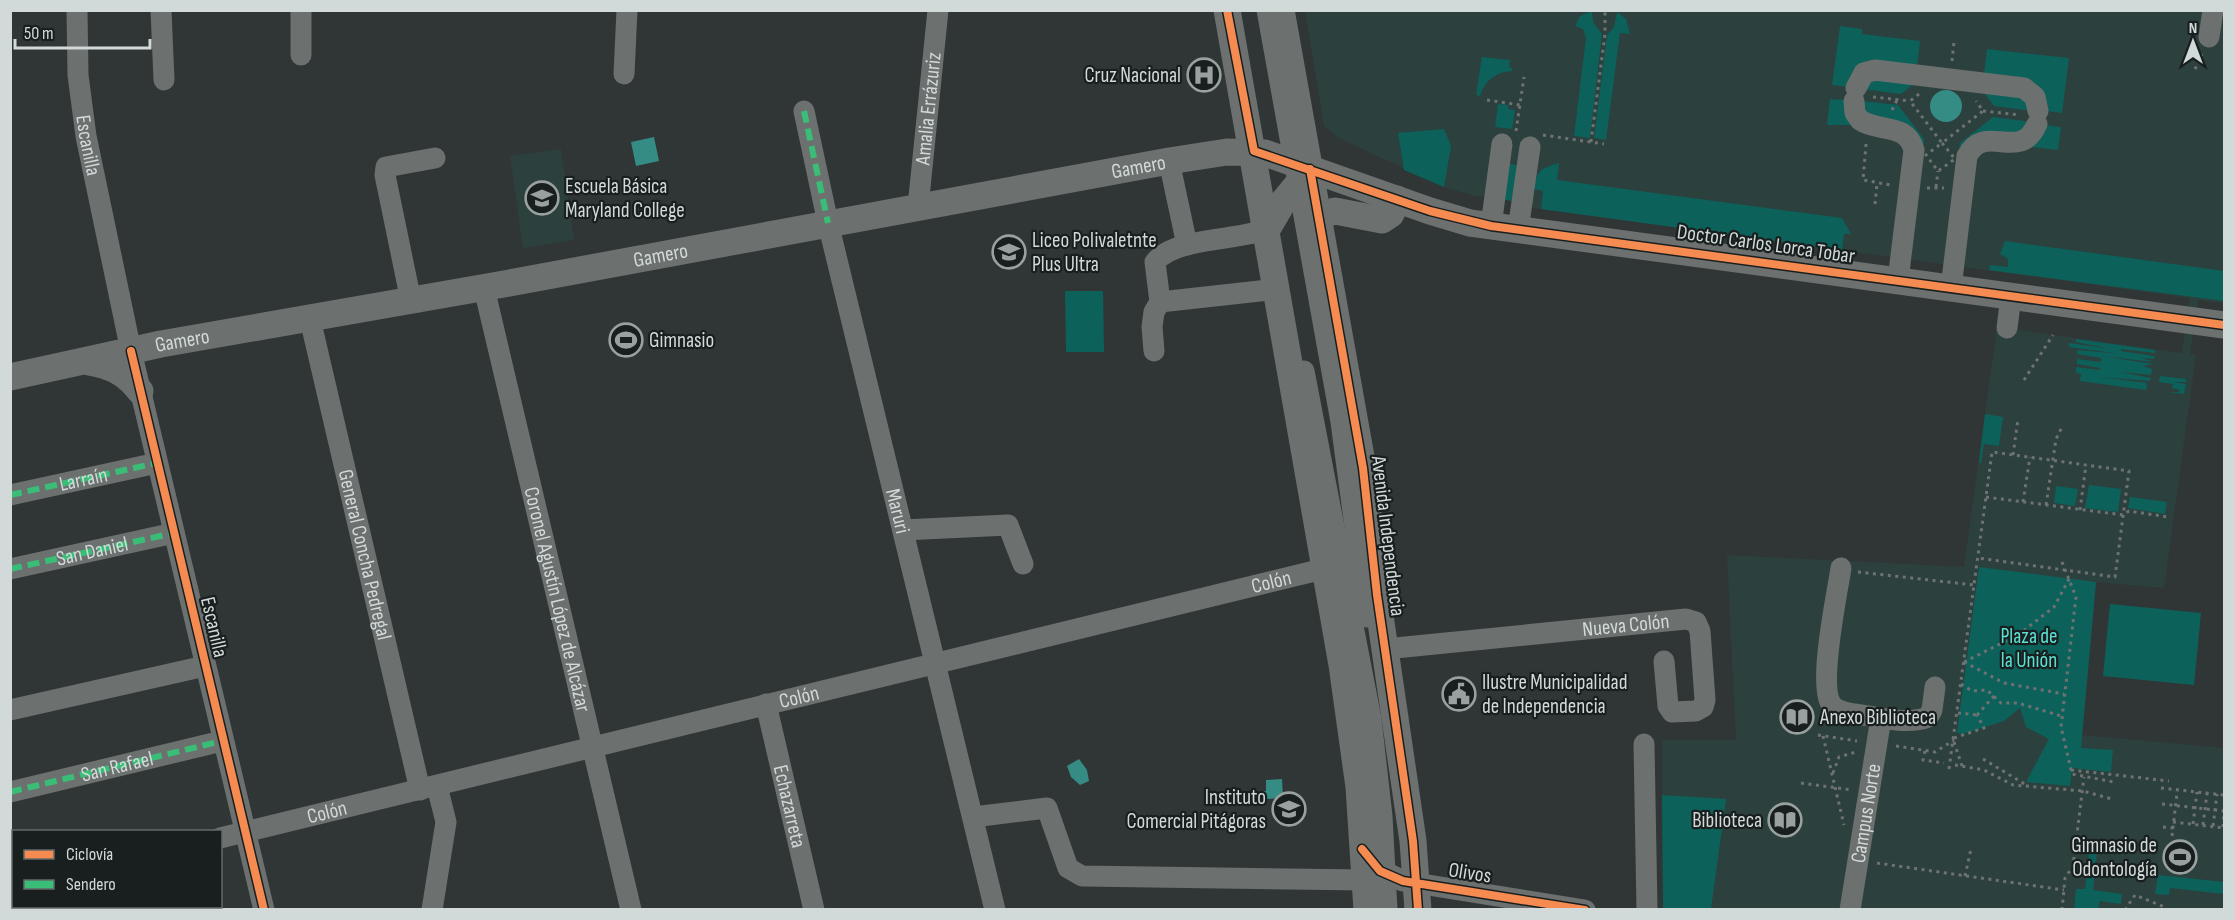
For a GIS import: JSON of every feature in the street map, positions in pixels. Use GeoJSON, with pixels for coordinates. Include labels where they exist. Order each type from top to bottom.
{"type":"FeatureCollection","features":[{"type":"Feature","properties":{"kind":"main road","name":"Avenida Independencia"},"geometry":{"type":"LineString","coordinates":[[1227,10],[1272,220],[1278,289],[1348,562],[1384,649],[1413,842],[1398,886],[1367,909]]}},
{"type":"Feature","properties":{"kind":"main road","name":"Avenida Independencia"},"geometry":{"type":"LineString","coordinates":[[1281,10],[1300,172],[1318,216],[1356,424],[1348,562],[1355,750],[1362,849],[1398,886]]}},
{"type":"Feature","properties":{"kind":"main road","name":"Gamero"},"geometry":{"type":"LineString","coordinates":[[10,377],[131,351],[1169,161],[1227,152],[1259,152],[1300,172]]}},
{"type":"Feature","properties":{"kind":"main road","name":"Doctor Carlos Lorca Tobar"},"geometry":{"type":"LineString","coordinates":[[1300,172],[1397,199],[1450,218],[1491,226],[2224,325]]}},
{"type":"Feature","properties":{"kind":"main road"},"geometry":{"type":"LineString","coordinates":[[1272,220],[1300,172]]}},
{"type":"Feature","properties":{"kind":"main road"},"geometry":{"type":"LineString","coordinates":[[1318,216],[1335,211],[1382,220],[1390,214],[1397,199]]}},
{"type":"Feature","properties":{"kind":"main road"},"geometry":{"type":"LineString","coordinates":[[85,361],[117,369],[132,380],[140,391]]}},
{"type":"Feature","properties":{"kind":"street","name":"Escanilla"},"geometry":{"type":"LineString","coordinates":[[77,10],[81,110],[131,351],[222,741],[264,909]]}},
{"type":"Feature","properties":{"kind":"street"},"geometry":{"type":"LineString","coordinates":[[160,10],[165,80]]}},
{"type":"Feature","properties":{"kind":"street"},"geometry":{"type":"LineString","coordinates":[[301,10],[301,55]]}},
{"type":"Feature","properties":{"kind":"street"},"geometry":{"type":"LineString","coordinates":[[624,74],[627,10]]}},
{"type":"Feature","properties":{"kind":"street","name":"Amalia Errázuriz"},"geometry":{"type":"LineString","coordinates":[[918,207],[938,10]]}},
{"type":"Feature","properties":{"kind":"street"},"geometry":{"type":"LineString","coordinates":[[1239,10],[1259,152]]}},
{"type":"Feature","properties":{"kind":"street"},"geometry":{"type":"LineString","coordinates":[[1267,10],[1300,172],[1341,422],[1348,562],[1373,738],[1398,886],[1406,909]]}},
{"type":"Feature","properties":{"kind":"street"},"geometry":{"type":"LineString","coordinates":[[2209,37],[2213,10]]}},
{"type":"Feature","properties":{"kind":"street"},"geometry":{"type":"LineString","coordinates":[[1898,280],[1913,144],[1900,131],[1860,120],[1854,113],[1860,77],[1869,70],[2025,88],[2035,96],[2031,136],[2022,142],[1989,140],[1971,149],[1967,156],[1951,288]]}},
{"type":"Feature","properties":{"kind":"street","name":"Maruri"},"geometry":{"type":"LineString","coordinates":[[804,111],[828,223],[995,909]]}},
{"type":"Feature","properties":{"kind":"street"},"geometry":{"type":"LineString","coordinates":[[1518,230],[1529,138]]}},
{"type":"Feature","properties":{"kind":"street"},"geometry":{"type":"LineString","coordinates":[[1491,226],[1502,144]]}},
{"type":"Feature","properties":{"kind":"street"},"geometry":{"type":"LineString","coordinates":[[411,301],[385,175],[386,167],[435,158]]}},
{"type":"Feature","properties":{"kind":"street"},"geometry":{"type":"LineString","coordinates":[[1169,161],[1187,245]]}},
{"type":"Feature","properties":{"kind":"street"},"geometry":{"type":"LineString","coordinates":[[1154,351],[1152,327],[1154,312],[1160,303],[1155,262],[1163,252],[1187,245],[1250,236],[1272,220],[1348,562],[1394,796],[1398,886],[1387,909]]}},
{"type":"Feature","properties":{"kind":"street","name":"Coronel Agustín López de Alcázar"},"geometry":{"type":"LineString","coordinates":[[484,288],[631,909]]}},
{"type":"Feature","properties":{"kind":"street"},"geometry":{"type":"LineString","coordinates":[[1160,303],[1278,289]]}},
{"type":"Feature","properties":{"kind":"street"},"geometry":{"type":"LineString","coordinates":[[2007,328],[2012,296]]}},
{"type":"Feature","properties":{"kind":"street","name":"General Concha Pedregal"},"geometry":{"type":"LineString","coordinates":[[310,319],[428,788],[446,822],[432,909]]}},
{"type":"Feature","properties":{"kind":"street","name":"Larraín"},"geometry":{"type":"LineString","coordinates":[[10,495],[157,464]]}},
{"type":"Feature","properties":{"kind":"street"},"geometry":{"type":"LineString","coordinates":[[903,530],[1008,525],[1023,564]]}},
{"type":"Feature","properties":{"kind":"street","name":"San Daniel"},"geometry":{"type":"LineString","coordinates":[[10,569],[174,533]]}},
{"type":"Feature","properties":{"kind":"street","name":"Colón"},"geometry":{"type":"LineString","coordinates":[[222,838],[1348,562]]}},
{"type":"Feature","properties":{"kind":"street"},"geometry":{"type":"LineString","coordinates":[[1847,570],[1825,677],[1831,705],[1837,710],[1881,718],[1920,720],[1928,717],[1932,710],[1935,687]]}},
{"type":"Feature","properties":{"kind":"street","name":"Nueva Colón"},"geometry":{"type":"LineString","coordinates":[[1384,649],[1686,619],[1696,622],[1700,631],[1705,700],[1703,707],[1696,711],[1672,712],[1668,705],[1664,661]]}},
{"type":"Feature","properties":{"kind":"street","name":"Escanilla"},"geometry":{"type":"LineString","coordinates":[[10,710],[205,666]]}},
{"type":"Feature","properties":{"kind":"street","name":"Echazarreta"},"geometry":{"type":"LineString","coordinates":[[766,704],[814,909]]}},
{"type":"Feature","properties":{"kind":"street","name":"Campus Norte"},"geometry":{"type":"LineString","coordinates":[[1850,909],[1881,718]]}},
{"type":"Feature","properties":{"kind":"street","name":"San Rafael"},"geometry":{"type":"LineString","coordinates":[[10,792],[222,741]]}},
{"type":"Feature","properties":{"kind":"street"},"geometry":{"type":"LineString","coordinates":[[1644,744],[1647,909]]}},
{"type":"Feature","properties":{"kind":"street","name":"Olivos"},"geometry":{"type":"LineString","coordinates":[[973,817],[1047,808],[1068,868],[1082,876],[1398,886],[1545,906],[1585,909]]}},
{"type":"Feature","properties":{"kind":"path"},"geometry":{"type":"LineString","coordinates":[[1591,142],[1605,34],[1605,11]]}},
{"type":"Feature","properties":{"kind":"path"},"geometry":{"type":"LineString","coordinates":[[1950,78],[1954,42]]}},
{"type":"Feature","properties":{"kind":"path"},"geometry":{"type":"LineString","coordinates":[[1524,76],[1516,131],[1529,138],[1604,144]]}},
{"type":"Feature","properties":{"kind":"path"},"geometry":{"type":"LineString","coordinates":[[1858,95],[1910,101],[1950,78]]}},
{"type":"Feature","properties":{"kind":"path"},"geometry":{"type":"LineString","coordinates":[[1950,78],[1983,111],[2032,116]]}},
{"type":"Feature","properties":{"kind":"path"},"geometry":{"type":"LineString","coordinates":[[1487,100],[1520,105]]}},
{"type":"Feature","properties":{"kind":"path"},"geometry":{"type":"LineString","coordinates":[[1910,101],[1955,159],[1938,171]]}},
{"type":"Feature","properties":{"kind":"path"},"geometry":{"type":"LineString","coordinates":[[1936,188],[1938,171],[1926,155],[1983,111]]}},
{"type":"Feature","properties":{"kind":"path"},"geometry":{"type":"LineString","coordinates":[[1875,204],[1877,184]]}},
{"type":"Feature","properties":{"kind":"path"},"geometry":{"type":"LineString","coordinates":[[2024,380],[2053,335]]}},
{"type":"Feature","properties":{"kind":"path"},"geometry":{"type":"LineString","coordinates":[[2013,455],[2018,419]]}},
{"type":"Feature","properties":{"kind":"path"},"geometry":{"type":"LineString","coordinates":[[2046,505],[2056,439],[2063,425]]}},
{"type":"Feature","properties":{"kind":"path"},"geometry":{"type":"LineString","coordinates":[[1949,769],[1992,452],[2129,471],[2115,577],[1978,558]]}},
{"type":"Feature","properties":{"kind":"path"},"geometry":{"type":"LineString","coordinates":[[2024,502],[2030,457]]}},
{"type":"Feature","properties":{"kind":"path"},"geometry":{"type":"LineString","coordinates":[[2080,510],[2086,465]]}},
{"type":"Feature","properties":{"kind":"path"},"geometry":{"type":"LineString","coordinates":[[1986,497],[2123,515],[2129,511],[2168,516]]}},
{"type":"Feature","properties":{"kind":"path"},"geometry":{"type":"LineString","coordinates":[[2062,562],[2076,597],[2061,716],[2065,753],[2073,774],[2114,782]]}},
{"type":"Feature","properties":{"kind":"path"},"geometry":{"type":"LineString","coordinates":[[1847,570],[1974,585]]}},
{"type":"Feature","properties":{"kind":"path"},"geometry":{"type":"LineString","coordinates":[[1964,662],[2018,635],[2054,607],[2069,579]]}},
{"type":"Feature","properties":{"kind":"path"},"geometry":{"type":"LineString","coordinates":[[1964,662],[2004,683],[2064,694]]}},
{"type":"Feature","properties":{"kind":"path"},"geometry":{"type":"LineString","coordinates":[[1961,684],[1972,691],[1987,690],[2001,703],[2018,703],[2061,716]]}},
{"type":"Feature","properties":{"kind":"path"},"geometry":{"type":"LineString","coordinates":[[1977,715],[1995,696]]}},
{"type":"Feature","properties":{"kind":"path"},"geometry":{"type":"LineString","coordinates":[[1932,710],[1977,715]]}},
{"type":"Feature","properties":{"kind":"path"},"geometry":{"type":"LineString","coordinates":[[1954,739],[1984,728],[1977,715]]}},
{"type":"Feature","properties":{"kind":"path"},"geometry":{"type":"LineString","coordinates":[[1823,736],[1845,832]]}},
{"type":"Feature","properties":{"kind":"path"},"geometry":{"type":"LineString","coordinates":[[1954,739],[1962,766]]}},
{"type":"Feature","properties":{"kind":"path"},"geometry":{"type":"LineString","coordinates":[[1925,750],[1923,760],[1944,763]]}},
{"type":"Feature","properties":{"kind":"path"},"geometry":{"type":"LineString","coordinates":[[1801,783],[1860,789],[1872,772],[1865,755],[1844,754],[1835,762],[1833,776]]}},
{"type":"Feature","properties":{"kind":"path"},"geometry":{"type":"LineString","coordinates":[[1983,759],[2028,786]]}},
{"type":"Feature","properties":{"kind":"path"},"geometry":{"type":"LineString","coordinates":[[1955,765],[1984,770],[2013,785],[2083,791],[2112,799]]}},
{"type":"Feature","properties":{"kind":"path"},"geometry":{"type":"LineString","coordinates":[[2071,770],[2169,781]]}},
{"type":"Feature","properties":{"kind":"path"},"geometry":{"type":"LineString","coordinates":[[2062,909],[2065,878],[2073,866],[2084,776]]}},
{"type":"Feature","properties":{"kind":"path"},"geometry":{"type":"LineString","coordinates":[[2162,788],[2177,787],[2224,795]]}},
{"type":"Feature","properties":{"kind":"path"},"geometry":{"type":"LineString","coordinates":[[2172,836],[2177,787]]}},
{"type":"Feature","properties":{"kind":"path"},"geometry":{"type":"LineString","coordinates":[[2193,824],[2197,792]]}},
{"type":"Feature","properties":{"kind":"path"},"geometry":{"type":"LineString","coordinates":[[2204,825],[2207,793]]}},
{"type":"Feature","properties":{"kind":"path"},"geometry":{"type":"LineString","coordinates":[[2213,826],[2217,794]]}},
{"type":"Feature","properties":{"kind":"path"},"geometry":{"type":"LineString","coordinates":[[2162,804],[2224,812],[2224,827],[2174,822]]}},
{"type":"Feature","properties":{"kind":"path"},"geometry":{"type":"LineString","coordinates":[[2163,827],[2173,828]]}},
{"type":"Feature","properties":{"kind":"path"},"geometry":{"type":"LineString","coordinates":[[1965,876],[1971,849]]}},
{"type":"Feature","properties":{"kind":"path"},"geometry":{"type":"LineString","coordinates":[[1858,860],[2064,890]]}},
{"type":"Feature","properties":{"kind":"path"},"geometry":{"type":"LineString","coordinates":[[2125,909],[2135,895],[2168,908]]}},
{"type":"Feature","properties":{"kind":"shaded area"},"geometry":{"type":"Polygon","coordinates":[[[1305,11],[2224,11],[2224,303],[2198,300],[2190,354],[2196,355],[2164,588],[2096,582],[2082,735],[2224,748],[2224,909],[1663,909],[1662,740],[1736,740],[1727,555],[1964,567],[1997,327],[2182,353],[2190,298],[1533,208],[1530,203],[1475,196],[1444,187],[1339,138],[1324,126],[1305,11]]]}},
{"type":"Feature","properties":{"kind":"shaded area"},"geometry":{"type":"Polygon","coordinates":[[[1946,90],[1957,95],[1962,106],[1957,117],[1946,122],[1935,117],[1930,106],[1935,95],[1946,90]]]}},
{"type":"Feature","properties":{"kind":"shaded area"},"geometry":{"type":"Polygon","coordinates":[[[654,137],[659,161],[636,166],[631,142],[654,137]]]}},
{"type":"Feature","properties":{"kind":"shaded area","name":"Escuela Básica Maryland College"},"geometry":{"type":"Polygon","coordinates":[[[561,149],[574,240],[523,248],[510,156],[561,149]]]}},
{"type":"Feature","properties":{"kind":"shaded area"},"geometry":{"type":"Polygon","coordinates":[[[1079,759],[1087,770],[1089,781],[1080,785],[1071,777],[1067,766],[1079,759]]]}},
{"type":"Feature","properties":{"kind":"shaded area"},"geometry":{"type":"Polygon","coordinates":[[[1282,779],[1283,798],[1249,800],[1249,793],[1266,791],[1266,780],[1282,779]]]}},
{"type":"Feature","properties":{"kind":"green space"},"geometry":{"type":"Polygon","coordinates":[[[1592,11],[1593,22],[1602,34],[1590,138],[1574,136],[1586,38],[1583,29],[1575,26],[1580,16],[1592,11]]]}},
{"type":"Feature","properties":{"kind":"green space"},"geometry":{"type":"Polygon","coordinates":[[[1617,12],[1626,19],[1630,34],[1620,33],[1606,140],[1594,138],[1607,35],[1614,27],[1617,12]]]}},
{"type":"Feature","properties":{"kind":"green space"},"geometry":{"type":"Polygon","coordinates":[[[1840,26],[1862,29],[1862,34],[1920,41],[1917,66],[1848,87],[1832,85],[1840,26]]]}},
{"type":"Feature","properties":{"kind":"green space"},"geometry":{"type":"Polygon","coordinates":[[[1987,49],[2069,58],[2062,113],[2046,111],[2038,88],[2032,82],[2017,77],[1984,74],[1987,49]]]}},
{"type":"Feature","properties":{"kind":"green space"},"geometry":{"type":"Polygon","coordinates":[[[1482,57],[1510,60],[1509,68],[1512,68],[1512,71],[1492,78],[1485,85],[1480,96],[1476,95],[1482,57]]]}},
{"type":"Feature","properties":{"kind":"green space"},"geometry":{"type":"Polygon","coordinates":[[[1866,80],[1915,83],[1901,94],[1862,89],[1866,80]]]}},
{"type":"Feature","properties":{"kind":"green space"},"geometry":{"type":"Polygon","coordinates":[[[1982,90],[2023,95],[2032,111],[1994,106],[1982,90]]]}},
{"type":"Feature","properties":{"kind":"green space"},"geometry":{"type":"Polygon","coordinates":[[[1830,99],[1846,100],[1854,125],[1827,125],[1830,99]]]}},
{"type":"Feature","properties":{"kind":"green space"},"geometry":{"type":"Polygon","coordinates":[[[1862,101],[1898,105],[1924,139],[1924,144],[1869,117],[1862,101]]]}},
{"type":"Feature","properties":{"kind":"green space"},"geometry":{"type":"Polygon","coordinates":[[[1498,104],[1508,105],[1508,109],[1515,110],[1512,129],[1495,127],[1498,104]]]}},
{"type":"Feature","properties":{"kind":"green space"},"geometry":{"type":"Polygon","coordinates":[[[1993,117],[2031,122],[2029,129],[1959,148],[1960,143],[1993,117]]]}},
{"type":"Feature","properties":{"kind":"green space"},"geometry":{"type":"Polygon","coordinates":[[[2044,125],[2061,127],[2058,150],[2031,147],[2044,125]]]}},
{"type":"Feature","properties":{"kind":"green space"},"geometry":{"type":"Polygon","coordinates":[[[1444,129],[1451,146],[1444,187],[1404,170],[1398,133],[1444,129]]]}},
{"type":"Feature","properties":{"kind":"green space"},"geometry":{"type":"Polygon","coordinates":[[[1559,163],[1557,180],[1842,218],[1851,234],[1844,234],[1842,250],[1541,209],[1543,191],[1534,189],[1536,178],[1544,168],[1559,163]]]}},
{"type":"Feature","properties":{"kind":"green space"},"geometry":{"type":"Polygon","coordinates":[[[1510,164],[1517,165],[1518,202],[1500,199],[1510,164]]]}},
{"type":"Feature","properties":{"kind":"green space"},"geometry":{"type":"Polygon","coordinates":[[[2005,241],[2224,271],[2224,301],[1989,270],[1990,265],[2008,267],[2008,259],[2000,254],[2005,241]]]}},
{"type":"Feature","properties":{"kind":"green space"},"geometry":{"type":"Polygon","coordinates":[[[1065,291],[1103,291],[1104,352],[1066,352],[1065,291]]]}},
{"type":"Feature","properties":{"kind":"green space"},"geometry":{"type":"Polygon","coordinates":[[[2076,339],[2155,350],[2155,353],[2121,349],[2121,351],[2154,356],[2154,359],[2142,358],[2153,362],[2101,356],[2153,364],[2143,366],[2152,369],[2151,375],[2121,372],[2151,378],[2150,381],[2099,377],[2147,383],[2146,390],[2080,381],[2081,374],[2076,373],[2076,367],[2099,370],[2100,368],[2077,364],[2077,359],[2101,362],[2101,358],[2077,354],[2078,350],[2121,354],[2069,347],[2069,343],[2112,349],[2076,342],[2076,339]]]}},
{"type":"Feature","properties":{"kind":"green space"},"geometry":{"type":"Polygon","coordinates":[[[2160,376],[2186,379],[2186,382],[2173,382],[2186,384],[2184,394],[2168,392],[2179,392],[2180,390],[2172,388],[2173,384],[2159,382],[2160,376]]]}},
{"type":"Feature","properties":{"kind":"green space"},"geometry":{"type":"Polygon","coordinates":[[[1985,414],[2003,417],[1999,446],[1984,444],[1981,463],[1979,463],[1985,414]]]}},
{"type":"Feature","properties":{"kind":"green space"},"geometry":{"type":"Polygon","coordinates":[[[2089,485],[2121,489],[2118,512],[2085,508],[2089,485]]]}},
{"type":"Feature","properties":{"kind":"green space"},"geometry":{"type":"Polygon","coordinates":[[[2056,486],[2078,489],[2075,506],[2054,503],[2056,486]]]}},
{"type":"Feature","properties":{"kind":"green space"},"geometry":{"type":"Polygon","coordinates":[[[2130,497],[2167,502],[2165,514],[2128,508],[2130,497]]]}},
{"type":"Feature","properties":{"kind":"green space","name":"Plaza de la Unión"},"geometry":{"type":"Polygon","coordinates":[[[1979,567],[2096,582],[2081,748],[2113,750],[2111,772],[2072,768],[2070,786],[2026,782],[2049,739],[2026,727],[2020,708],[2004,721],[1963,734],[1957,733],[1979,567]]]}},
{"type":"Feature","properties":{"kind":"green space"},"geometry":{"type":"Polygon","coordinates":[[[2110,604],[2201,613],[2194,685],[2103,676],[2110,604]]]}},
{"type":"Feature","properties":{"kind":"green space"},"geometry":{"type":"Polygon","coordinates":[[[1662,795],[1726,799],[1711,909],[1663,909],[1662,795]]]}},
{"type":"Feature","properties":{"kind":"green space"},"geometry":{"type":"Polygon","coordinates":[[[2089,852],[2097,853],[2093,890],[2122,894],[2121,904],[2100,901],[2098,909],[2074,909],[2076,889],[2085,889],[2089,852]]]}},
{"type":"Feature","properties":{"kind":"green space"},"geometry":{"type":"Polygon","coordinates":[[[2158,875],[2224,882],[2224,894],[2170,888],[2169,895],[2155,894],[2158,875]]]}},
{"type":"Feature","properties":{"kind":"marked path"},"geometry":{"type":"LineString","coordinates":[[804,111],[828,223]]}},
{"type":"Feature","properties":{"kind":"marked path"},"geometry":{"type":"LineString","coordinates":[[10,495],[157,463]]}},
{"type":"Feature","properties":{"kind":"marked path"},"geometry":{"type":"LineString","coordinates":[[10,569],[174,533]]}},
{"type":"Feature","properties":{"kind":"marked path"},"geometry":{"type":"LineString","coordinates":[[10,792],[222,741]]}},
{"type":"Feature","properties":{"kind":"cycle path"},"geometry":{"type":"LineString","coordinates":[[1227,10],[1254,151],[1430,211],[1491,226],[2224,325]]}},
{"type":"Feature","properties":{"kind":"cycle path"},"geometry":{"type":"LineString","coordinates":[[1310,169],[1363,468],[1377,595],[1413,841],[1418,910]]}},
{"type":"Feature","properties":{"kind":"cycle path"},"geometry":{"type":"LineString","coordinates":[[131,351],[264,910]]}},
{"type":"Feature","properties":{"kind":"cycle path"},"geometry":{"type":"LineString","coordinates":[[1362,849],[1380,871],[1403,881],[1585,910]]}},
{"type":"Feature","properties":{"kind":"place","name":"Cruz Nacional"},"geometry":{"type":"Point","coordinates":[1204,75]}},
{"type":"Feature","properties":{"kind":"place","name":"Escuela Básica Maryland College"},"geometry":{"type":"Point","coordinates":[542,198]}},
{"type":"Feature","properties":{"kind":"place","name":"Liceo Polivaletnte Plus Ultra"},"geometry":{"type":"Point","coordinates":[1009,252]}},
{"type":"Feature","properties":{"kind":"place","name":"Gimnasio"},"geometry":{"type":"Point","coordinates":[626,340]}},
{"type":"Feature","properties":{"kind":"place","name":"Ilustre Municipalidad de Independencia"},"geometry":{"type":"Point","coordinates":[1459,694]}},
{"type":"Feature","properties":{"kind":"place","name":"Anexo Biblioteca"},"geometry":{"type":"Point","coordinates":[1797,717]}},
{"type":"Feature","properties":{"kind":"place","name":"Instituto Comercial Pitágoras"},"geometry":{"type":"Point","coordinates":[1289,809]}},
{"type":"Feature","properties":{"kind":"place","name":"Biblioteca"},"geometry":{"type":"Point","coordinates":[1785,820]}},
{"type":"Feature","properties":{"kind":"place","name":"Gimnasio de Odontología"},"geometry":{"type":"Point","coordinates":[2180,857]}}]}
